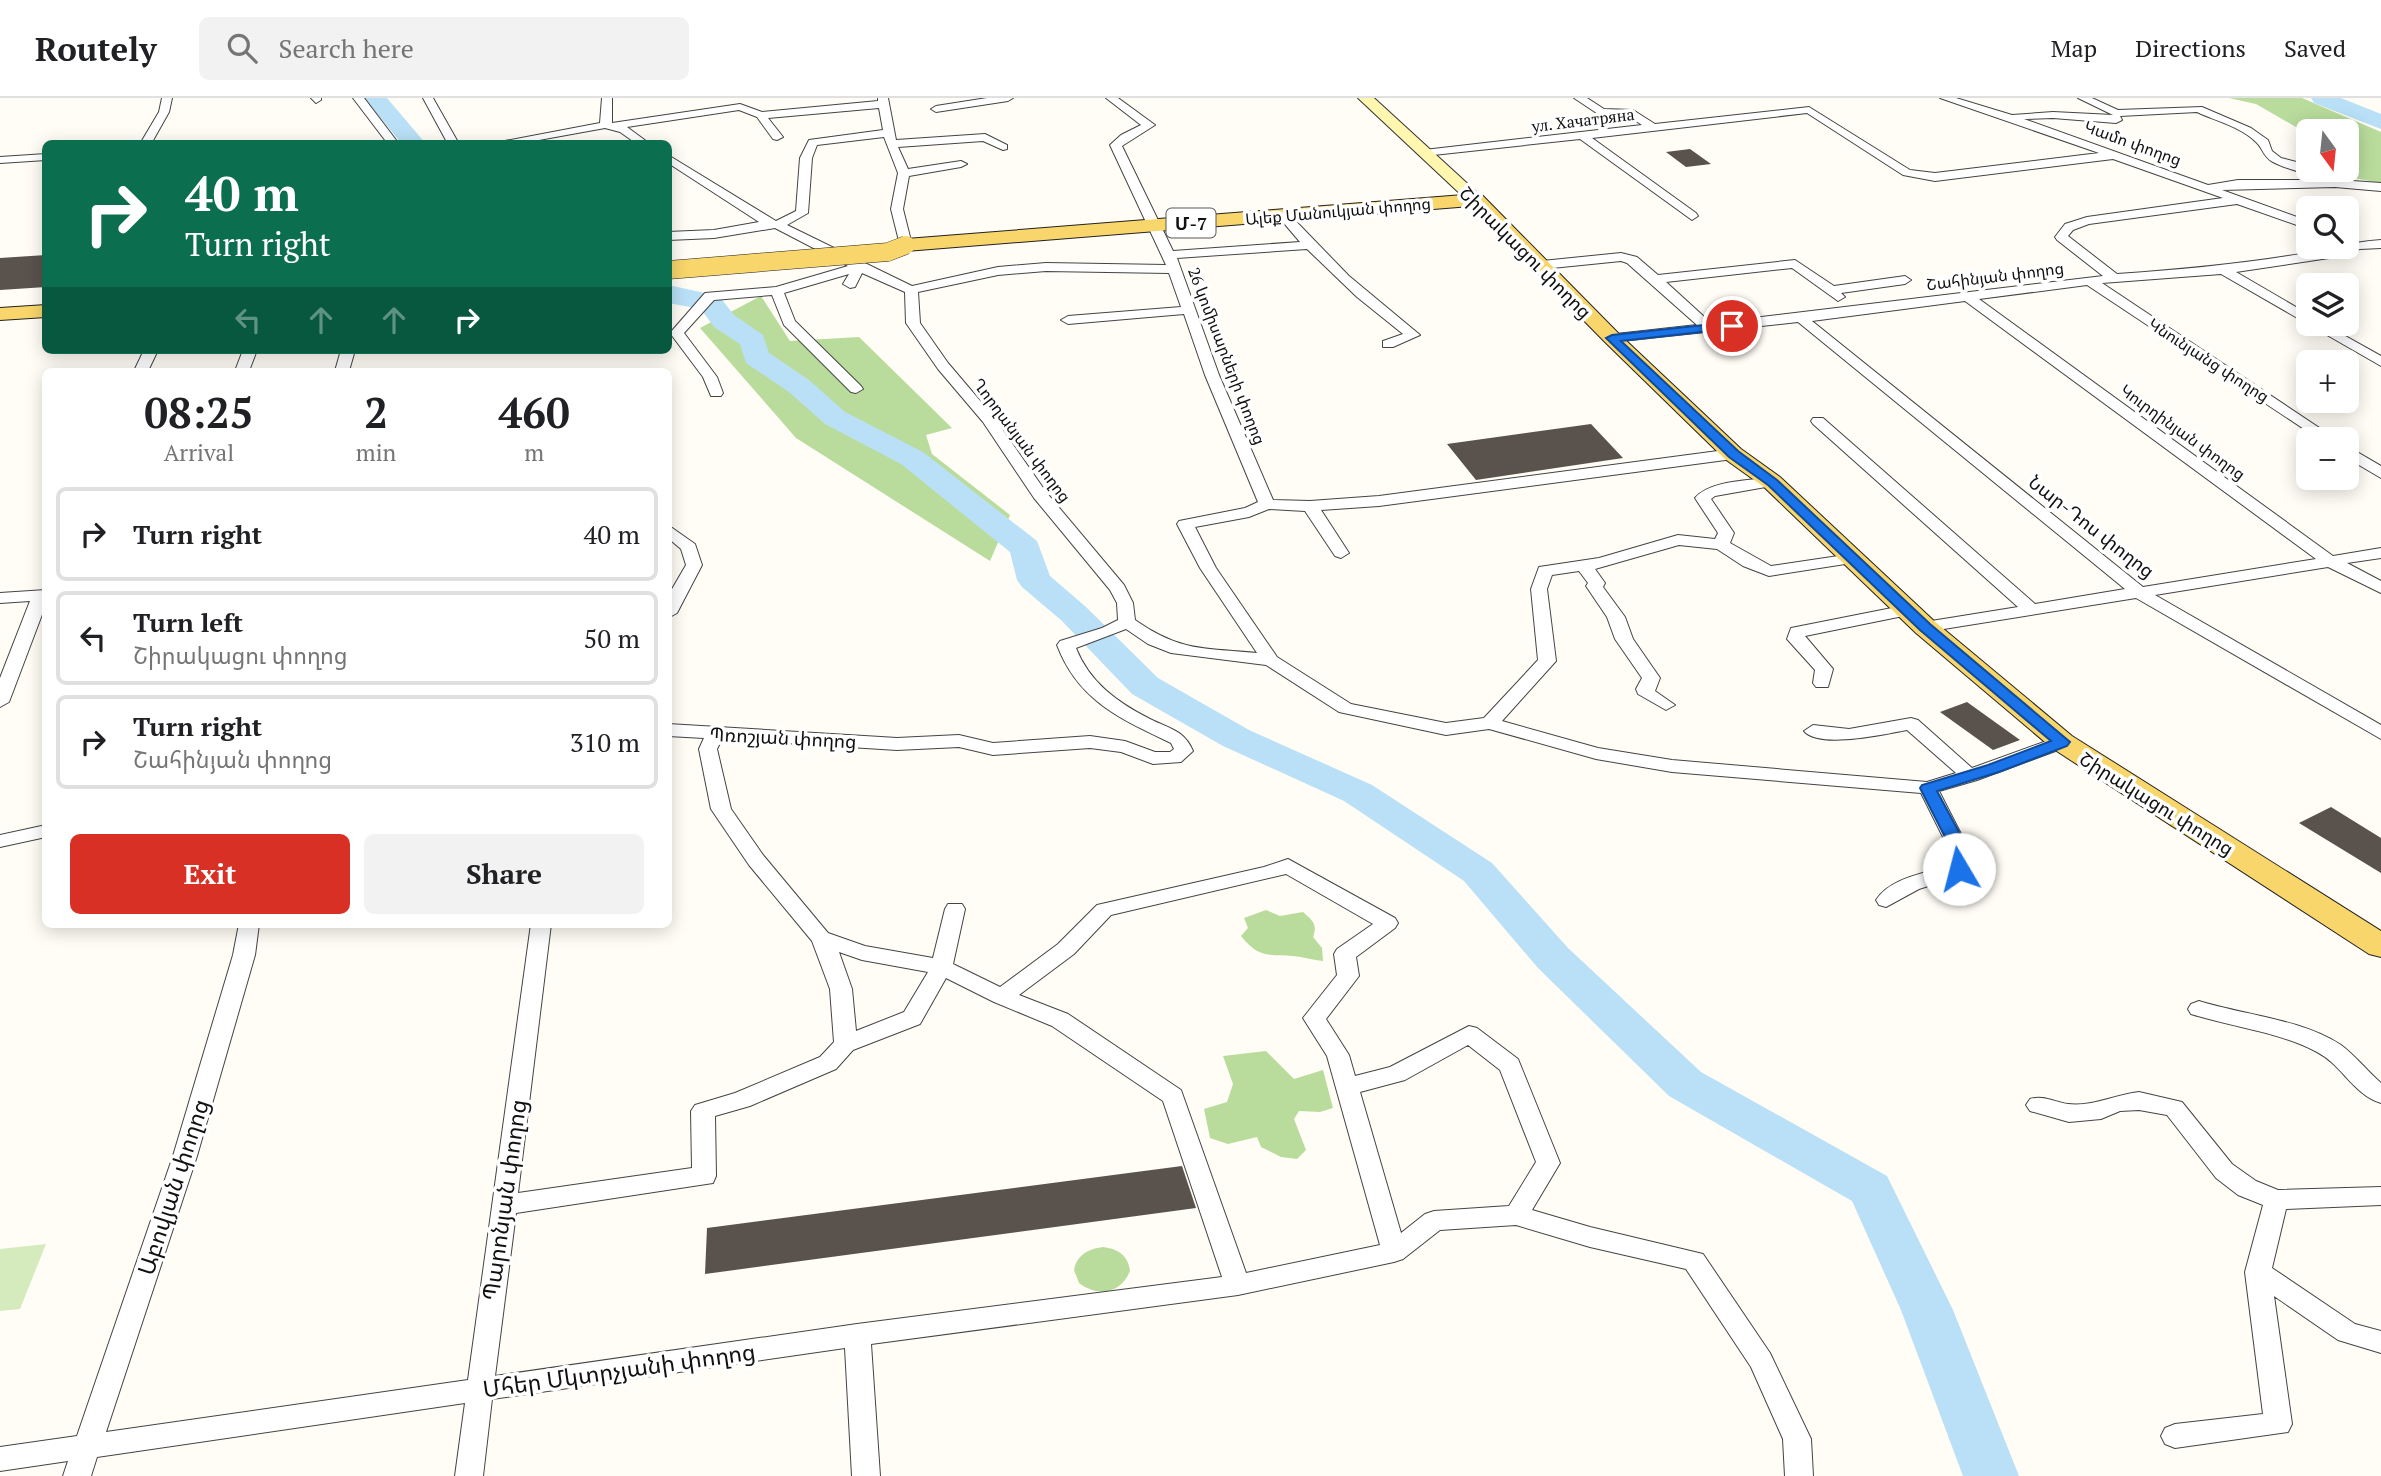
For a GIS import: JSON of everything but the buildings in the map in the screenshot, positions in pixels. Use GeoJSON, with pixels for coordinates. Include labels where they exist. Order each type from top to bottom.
{"type":"FeatureCollection","features":[{"type":"Feature","properties":{"kind":"main road","name":"Շիրակացու փողոց"},"geometry":{"type":"LineString","coordinates":[[1364,98],[1476,200],[1612,338],[1733,454],[1772,482],[1916,618],[2062,742],[2381,946]]}},
{"type":"Feature","properties":{"kind":"main road","name":"Ալեք Մանուկյան փողոց"},"geometry":{"type":"LineString","coordinates":[[672,258],[887,241],[906,245],[1476,200]]}},
{"type":"Feature","properties":{"kind":"main road","name":"Ալեք Մանուկյան փողոց"},"geometry":{"type":"LineString","coordinates":[[672,270],[888,252],[906,245]]}},
{"type":"Feature","properties":{"kind":"main road"},"geometry":{"type":"LineString","coordinates":[[0,314],[42,311]]}},
{"type":"Feature","properties":{"kind":"street"},"geometry":{"type":"LineString","coordinates":[[147,140],[164,111],[167,98]]}},
{"type":"Feature","properties":{"kind":"street"},"geometry":{"type":"LineString","coordinates":[[358,98],[391,140]]}},
{"type":"Feature","properties":{"kind":"street"},"geometry":{"type":"LineString","coordinates":[[428,98],[452,140]]}},
{"type":"Feature","properties":{"kind":"street"},"geometry":{"type":"LineString","coordinates":[[607,98],[610,126]]}},
{"type":"Feature","properties":{"kind":"street"},"geometry":{"type":"LineString","coordinates":[[936,109],[1005,98]]}},
{"type":"Feature","properties":{"kind":"street","name":"26 կոմիսարների փողոց"},"geometry":{"type":"LineString","coordinates":[[1111,98],[1149,125],[1125,137],[1116,145],[1169,255],[1212,375],[1267,504]]}},
{"type":"Feature","properties":{"kind":"street"},"geometry":{"type":"LineString","coordinates":[[1579,98],[1602,112],[1634,114],[1654,128]]}},
{"type":"Feature","properties":{"kind":"street","name":"Կամո փողոց"},"geometry":{"type":"LineString","coordinates":[[1945,98],[2008,117],[2296,221]]}},
{"type":"Feature","properties":{"kind":"street"},"geometry":{"type":"LineString","coordinates":[[2083,98],[2116,113],[2198,109],[2247,130],[2264,142],[2267,152],[2277,160],[2296,165]]}},
{"type":"Feature","properties":{"kind":"street"},"geometry":{"type":"LineString","coordinates":[[1795,99],[1907,173],[1935,177],[2114,155]]}},
{"type":"Feature","properties":{"kind":"street"},"geometry":{"type":"LineString","coordinates":[[761,115],[883,101],[890,139],[904,173],[896,205],[898,226],[906,245]]}},
{"type":"Feature","properties":{"kind":"street"},"geometry":{"type":"LineString","coordinates":[[520,140],[740,102],[761,115],[777,137]]}},
{"type":"Feature","properties":{"kind":"street","name":"ул. Хачатряна"},"geometry":{"type":"LineString","coordinates":[[1424,153],[1809,110]]}},
{"type":"Feature","properties":{"kind":"street"},"geometry":{"type":"LineString","coordinates":[[2008,117],[2053,115],[2116,120],[2116,113]]}},
{"type":"Feature","properties":{"kind":"street"},"geometry":{"type":"LineString","coordinates":[[610,126],[637,140]]}},
{"type":"Feature","properties":{"kind":"street"},"geometry":{"type":"LineString","coordinates":[[1583,136],[1692,216]]}},
{"type":"Feature","properties":{"kind":"street"},"geometry":{"type":"LineString","coordinates":[[672,236],[714,234],[774,224],[802,213],[806,158],[813,142],[985,137],[1003,147]]}},
{"type":"Feature","properties":{"kind":"street"},"geometry":{"type":"LineString","coordinates":[[0,160],[42,157]]}},
{"type":"Feature","properties":{"kind":"street"},"geometry":{"type":"LineString","coordinates":[[672,161],[774,224],[911,290],[998,271],[1046,267],[1175,270]]}},
{"type":"Feature","properties":{"kind":"street"},"geometry":{"type":"LineString","coordinates":[[904,173],[961,164]]}},
{"type":"Feature","properties":{"kind":"street"},"geometry":{"type":"LineString","coordinates":[[2209,189],[2238,184],[2335,183],[2381,187]]}},
{"type":"Feature","properties":{"kind":"street"},"geometry":{"type":"LineString","coordinates":[[2114,278],[2061,237],[2069,228],[2087,221],[2241,200]]}},
{"type":"Feature","properties":{"kind":"street"},"geometry":{"type":"LineString","coordinates":[[1283,215],[1309,245],[1394,322],[1413,335],[1388,344]]}},
{"type":"Feature","properties":{"kind":"street","name":"Շահինյան փողոց"},"geometry":{"type":"LineString","coordinates":[[2359,242],[2381,244]]}},
{"type":"Feature","properties":{"kind":"street"},"geometry":{"type":"LineString","coordinates":[[1169,255],[1309,245]]}},
{"type":"Feature","properties":{"kind":"street"},"geometry":{"type":"LineString","coordinates":[[1542,265],[1621,257],[1632,260],[1708,328]]}},
{"type":"Feature","properties":{"kind":"street","name":"Շահինյան փողոց"},"geometry":{"type":"LineString","coordinates":[[1612,338],[1854,312],[2114,278],[2223,270],[2296,259]]}},
{"type":"Feature","properties":{"kind":"street"},"geometry":{"type":"LineString","coordinates":[[1655,279],[1795,264],[1831,289],[1854,312]]}},
{"type":"Feature","properties":{"kind":"street"},"geometry":{"type":"LineString","coordinates":[[850,284],[859,267]]}},
{"type":"Feature","properties":{"kind":"street"},"geometry":{"type":"LineString","coordinates":[[716,393],[710,377],[677,333],[710,296],[776,291],[859,267]]}},
{"type":"Feature","properties":{"kind":"street"},"geometry":{"type":"LineString","coordinates":[[2223,270],[2296,313]]}},
{"type":"Feature","properties":{"kind":"street"},"geometry":{"type":"LineString","coordinates":[[1831,289],[1905,280]]}},
{"type":"Feature","properties":{"kind":"street","name":"Կնունյանց փողոց"},"geometry":{"type":"LineString","coordinates":[[2089,281],[2311,427]]}},
{"type":"Feature","properties":{"kind":"street","name":"Ղորղանյան փողոց"},"geometry":{"type":"LineString","coordinates":[[911,290],[913,323],[943,366],[988,419],[1040,495],[1093,556],[1125,603]]}},
{"type":"Feature","properties":{"kind":"street"},"geometry":{"type":"LineString","coordinates":[[776,291],[789,323],[856,389]]}},
{"type":"Feature","properties":{"kind":"street","name":"Կուրղինյան փողոց"},"geometry":{"type":"LineString","coordinates":[[1968,297],[2330,561],[2381,588]]}},
{"type":"Feature","properties":{"kind":"street"},"geometry":{"type":"LineString","coordinates":[[1068,320],[1189,310]]}},
{"type":"Feature","properties":{"kind":"street","name":"Նար-Դոս փողոց"},"geometry":{"type":"LineString","coordinates":[[1801,318],[2140,593],[2381,733]]}},
{"type":"Feature","properties":{"kind":"street"},"geometry":{"type":"LineString","coordinates":[[2336,336],[2381,362]]}},
{"type":"Feature","properties":{"kind":"street"},"geometry":{"type":"LineString","coordinates":[[1818,421],[2032,610]]}},
{"type":"Feature","properties":{"kind":"street"},"geometry":{"type":"LineString","coordinates":[[1271,661],[1208,568],[1185,524],[1249,512],[1267,504],[1310,506],[1379,502],[1733,454]]}},
{"type":"Feature","properties":{"kind":"street"},"geometry":{"type":"LineString","coordinates":[[2359,459],[2381,473]]}},
{"type":"Feature","properties":{"kind":"street"},"geometry":{"type":"LineString","coordinates":[[1721,545],[1726,533],[1703,498],[1710,492],[1772,482]]}},
{"type":"Feature","properties":{"kind":"street"},"geometry":{"type":"LineString","coordinates":[[1310,506],[1341,553]]}},
{"type":"Feature","properties":{"kind":"street"},"geometry":{"type":"LineString","coordinates":[[672,533],[689,547],[694,565],[672,606]]}},
{"type":"Feature","properties":{"kind":"street"},"geometry":{"type":"LineString","coordinates":[[1490,723],[1547,661],[1539,589],[1545,571],[1611,560],[1678,540],[1721,545],[1749,563],[1769,571],[1852,559]]}},
{"type":"Feature","properties":{"kind":"street"},"geometry":{"type":"LineString","coordinates":[[1822,683],[1824,669],[1796,639],[1797,632],[1916,618],[2032,610],[2381,553]]}},
{"type":"Feature","properties":{"kind":"street"},"geometry":{"type":"LineString","coordinates":[[1584,566],[1597,583],[1594,586],[1616,617],[1615,623],[1620,632],[1651,678],[1645,689],[1647,694],[1666,705]]}},
{"type":"Feature","properties":{"kind":"street"},"geometry":{"type":"LineString","coordinates":[[0,598],[42,595]]}},
{"type":"Feature","properties":{"kind":"street"},"geometry":{"type":"LineString","coordinates":[[0,702],[42,597]]}},
{"type":"Feature","properties":{"kind":"street"},"geometry":{"type":"LineString","coordinates":[[1125,603],[1127,622],[1162,645],[1271,661],[1345,708],[1446,729],[1490,723],[1596,753],[1672,766],[1928,788],[1970,776],[2062,742]]}},
{"type":"Feature","properties":{"kind":"street","name":"Պռոշյան փողոց"},"geometry":{"type":"LineString","coordinates":[[672,730],[897,744],[959,741],[993,749],[1090,742],[1125,747],[1153,758],[1174,758],[1184,751],[1179,740],[1103,701],[1081,677],[1066,645],[1108,632],[1127,622]]}},
{"type":"Feature","properties":{"kind":"street"},"geometry":{"type":"LineString","coordinates":[[1813,731],[1850,735],[1911,724],[1970,776]]}},
{"type":"Feature","properties":{"kind":"street"},"geometry":{"type":"LineString","coordinates":[[715,733],[708,749],[721,809],[756,860],[821,938],[839,973],[845,1002],[845,1044]]}},
{"type":"Feature","properties":{"kind":"street"},"geometry":{"type":"LineString","coordinates":[[1886,900],[1896,890],[1921,879],[1966,875],[1962,846],[1953,837],[1928,788]]}},
{"type":"Feature","properties":{"kind":"street"},"geometry":{"type":"LineString","coordinates":[[0,841],[42,832]]}},
{"type":"Feature","properties":{"kind":"street"},"geometry":{"type":"LineString","coordinates":[[1002,997],[1066,949],[1104,910],[1269,873],[1287,866],[1388,923],[1345,954],[1348,976],[1314,1018],[1338,1055],[1394,1252],[1434,1221],[1516,1215],[1590,1237],[1694,1261],[1761,1361],[1797,1439],[1799,1476]]}},
{"type":"Feature","properties":{"kind":"street"},"geometry":{"type":"LineString","coordinates":[[503,1205],[704,1177],[703,1111],[742,1100],[828,1063],[845,1044],[912,1018],[942,967],[955,909]]}},
{"type":"Feature","properties":{"kind":"street","name":"Աբովյան փողոց"},"geometry":{"type":"LineString","coordinates":[[77,1476],[185,1156],[244,954],[248,928]]}},
{"type":"Feature","properties":{"kind":"street","name":"Պարոնյան փողոց"},"geometry":{"type":"LineString","coordinates":[[470,1476],[540,928]]}},
{"type":"Feature","properties":{"kind":"street"},"geometry":{"type":"LineString","coordinates":[[821,938],[862,953],[942,967],[1002,997],[1060,1020],[1173,1096],[1238,1285]]}},
{"type":"Feature","properties":{"kind":"street"},"geometry":{"type":"LineString","coordinates":[[2199,1009],[2323,1045],[2344,1058],[2362,1080],[2381,1094]]}},
{"type":"Feature","properties":{"kind":"street"},"geometry":{"type":"LineString","coordinates":[[1347,1087],[1397,1074],[1469,1034],[1510,1065],[1548,1163],[1516,1215]]}},
{"type":"Feature","properties":{"kind":"street"},"geometry":{"type":"LineString","coordinates":[[2038,1105],[2069,1113],[2101,1111],[2117,1103],[2139,1101],[2174,1108],[2224,1171],[2247,1188],[2276,1200],[2381,1196]]}},
{"type":"Feature","properties":{"kind":"street"},"geometry":{"type":"LineString","coordinates":[[2175,1436],[2278,1424],[2258,1272],[2276,1200]]}},
{"type":"Feature","properties":{"kind":"street","name":"Մհեր Մկտրչյանի փողոց"},"geometry":{"type":"LineString","coordinates":[[0,1459],[857,1335],[1238,1285],[1394,1252]]}},
{"type":"Feature","properties":{"kind":"street"},"geometry":{"type":"LineString","coordinates":[[2258,1272],[2347,1332],[2381,1342]]}},
{"type":"Feature","properties":{"kind":"street"},"geometry":{"type":"LineString","coordinates":[[857,1335],[866,1476]]}},
{"type":"Feature","properties":{"kind":"green space"},"geometry":{"type":"Polygon","coordinates":[[[2229,98],[2302,98],[2351,119],[2296,119],[2296,127],[2256,104],[2229,98]]]}},
{"type":"Feature","properties":{"kind":"green space"},"geometry":{"type":"Polygon","coordinates":[[[2359,123],[2381,132],[2381,183],[2359,179],[2359,123]]]}},
{"type":"Feature","properties":{"kind":"green space"},"geometry":{"type":"Polygon","coordinates":[[[761,296],[790,341],[859,337],[952,428],[926,435],[932,454],[1010,515],[990,561],[796,438],[700,328],[761,296]]]}},
{"type":"Feature","properties":{"kind":"green space"},"geometry":{"type":"Polygon","coordinates":[[[1266,910],[1280,916],[1303,912],[1314,925],[1313,937],[1322,948],[1323,961],[1265,954],[1253,949],[1241,936],[1248,928],[1244,918],[1266,910]]]}},
{"type":"Feature","properties":{"kind":"green space"},"geometry":{"type":"Polygon","coordinates":[[[1266,1051],[1294,1079],[1323,1070],[1333,1108],[1320,1112],[1299,1111],[1294,1119],[1306,1150],[1297,1159],[1281,1157],[1261,1147],[1257,1137],[1228,1144],[1210,1138],[1204,1109],[1227,1102],[1233,1084],[1223,1056],[1266,1051]]]}},
{"type":"Feature","properties":{"kind":"green space"},"geometry":{"type":"Polygon","coordinates":[[[46,1244],[20,1309],[0,1311],[0,1249],[46,1244]]]}},
{"type":"Feature","properties":{"kind":"green space"},"geometry":{"type":"Polygon","coordinates":[[[1103,1247],[1121,1254],[1130,1271],[1121,1285],[1108,1291],[1093,1290],[1079,1283],[1074,1270],[1084,1254],[1103,1247]]]}},
{"type":"Feature","properties":{"kind":"waterway"},"geometry":{"type":"LineString","coordinates":[[375,98],[412,140]]}},
{"type":"Feature","properties":{"kind":"waterway"},"geometry":{"type":"LineString","coordinates":[[2322,98],[2381,122]]}},
{"type":"Feature","properties":{"kind":"waterway"},"geometry":{"type":"LineString","coordinates":[[672,295],[710,302],[724,321],[753,341],[756,357],[799,386],[835,418],[912,458],[1025,548],[1034,580],[1074,614],[1145,686],[1236,738],[1358,793],[1478,872],[1553,958],[1685,1084],[1870,1189],[1927,1310],[1991,1476]]}},
{"type":"Feature","properties":{"kind":"route"},"geometry":{"type":"LineString","coordinates":[[1732,326],[1612,338],[1733,454],[1772,482],[1925,627],[2062,742],[1993,768],[1928,788],[1953,837],[1962,846],[1959,869]]}}]}
